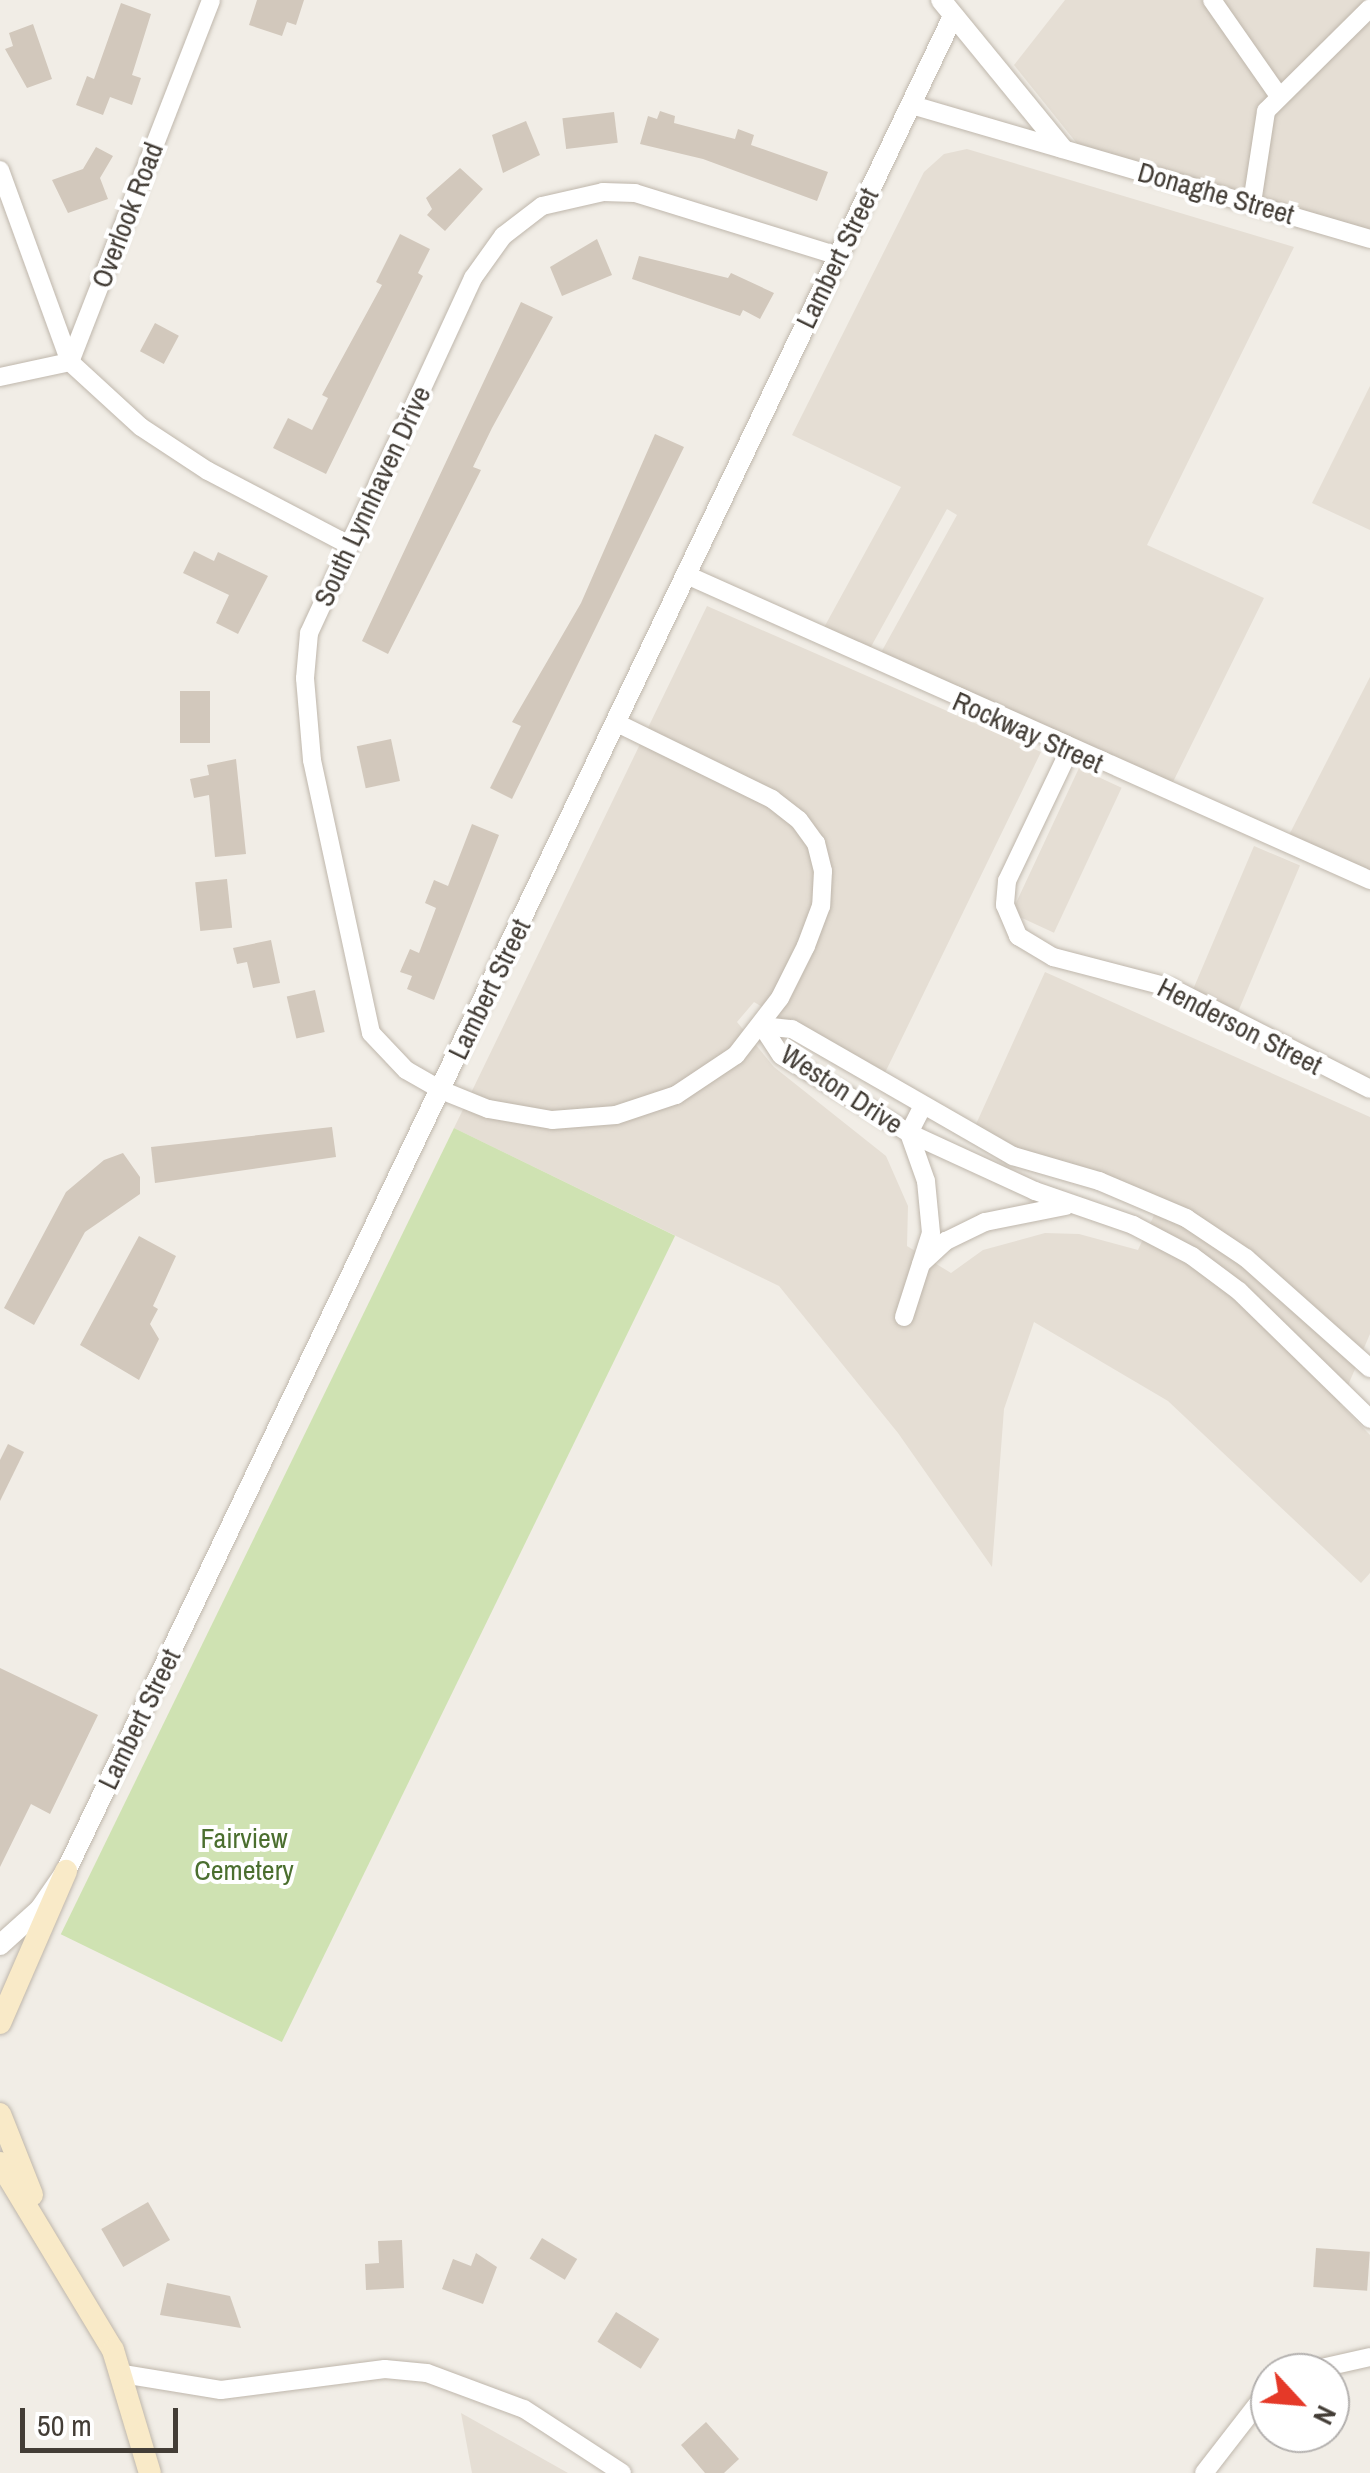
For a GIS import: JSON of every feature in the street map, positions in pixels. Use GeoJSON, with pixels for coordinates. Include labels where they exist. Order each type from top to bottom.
{"type":"FeatureCollection","features":[{"type":"Feature","properties":{"kind":"main road"},"geometry":{"type":"LineString","coordinates":[[0,2023],[66,1871]]}},
{"type":"Feature","properties":{"kind":"main road"},"geometry":{"type":"LineString","coordinates":[[0,2114],[56,2258]]}},
{"type":"Feature","properties":{"kind":"main road"},"geometry":{"type":"LineString","coordinates":[[0,2163],[123,2374],[150,2473]]}},
{"type":"Feature","properties":{"kind":"street","name":"Overlook Road"},"geometry":{"type":"LineString","coordinates":[[70,362],[211,0]]}},
{"type":"Feature","properties":{"kind":"street"},"geometry":{"type":"LineString","coordinates":[[1212,0],[1279,96]]}},
{"type":"Feature","properties":{"kind":"street"},"geometry":{"type":"LineString","coordinates":[[947,8],[1062,148]]}},
{"type":"Feature","properties":{"kind":"street","name":"Lambert Street"},"geometry":{"type":"LineString","coordinates":[[0,1945],[40,1909],[66,1871],[912,105],[947,8]]}},
{"type":"Feature","properties":{"kind":"street"},"geometry":{"type":"LineString","coordinates":[[1252,203],[1263,116],[1370,8]]}},
{"type":"Feature","properties":{"kind":"street","name":"Donaghe Street"},"geometry":{"type":"LineString","coordinates":[[912,105],[1370,239]]}},
{"type":"Feature","properties":{"kind":"street"},"geometry":{"type":"LineString","coordinates":[[0,170],[70,362],[141,427],[194,462],[349,544]]}},
{"type":"Feature","properties":{"kind":"street","name":"South Lynnhaven Drive"},"geometry":{"type":"LineString","coordinates":[[762,1026],[697,1084],[616,1115],[522,1116],[441,1090],[406,1070],[372,1033],[312,760],[308,637],[473,278],[498,241],[548,203],[592,192],[635,194],[838,256]]}},
{"type":"Feature","properties":{"kind":"street"},"geometry":{"type":"LineString","coordinates":[[0,378],[70,362]]}},
{"type":"Feature","properties":{"kind":"street","name":"Rockway Street"},"geometry":{"type":"LineString","coordinates":[[689,576],[1069,751],[1370,880]]}},
{"type":"Feature","properties":{"kind":"street"},"geometry":{"type":"LineString","coordinates":[[618,723],[784,806],[816,844],[824,888],[816,922],[762,1026]]}},
{"type":"Feature","properties":{"kind":"street","name":"Henderson Street"},"geometry":{"type":"LineString","coordinates":[[1069,751],[1007,881],[1005,904],[1018,936],[1053,957],[1172,988],[1370,1089]]}},
{"type":"Feature","properties":{"kind":"street","name":"Weston Drive"},"geometry":{"type":"LineString","coordinates":[[762,1026],[792,1029],[922,1108],[1013,1156],[1099,1181],[1186,1218],[1246,1258],[1370,1368]]}},
{"type":"Feature","properties":{"kind":"street","name":"Weston Drive"},"geometry":{"type":"LineString","coordinates":[[762,1026],[780,1055],[909,1133],[1169,1242],[1218,1273],[1370,1418]]}},
{"type":"Feature","properties":{"kind":"street"},"geometry":{"type":"LineString","coordinates":[[904,1317],[921,1264],[930,1207],[909,1133],[922,1108]]}},
{"type":"Feature","properties":{"kind":"street"},"geometry":{"type":"LineString","coordinates":[[921,1264],[946,1241],[985,1222],[1077,1205]]}},
{"type":"Feature","properties":{"kind":"street"},"geometry":{"type":"LineString","coordinates":[[123,2374],[220,2390],[385,2369],[427,2373],[524,2409],[622,2473]]}},
{"type":"Feature","properties":{"kind":"street"},"geometry":{"type":"LineString","coordinates":[[1204,2473],[1250,2414]]}},
{"type":"Feature","properties":{"kind":"shaded area"},"geometry":{"type":"Polygon","coordinates":[[[1065,0],[1370,0],[1370,237],[1079,146],[1014,65],[1065,0]]]}},
{"type":"Feature","properties":{"kind":"shaded area"},"geometry":{"type":"Polygon","coordinates":[[[967,149],[1294,247],[1147,545],[1264,598],[1170,788],[878,658],[957,515],[947,509],[867,654],[821,633],[901,487],[792,435],[924,172],[944,154],[967,149]]]}},
{"type":"Feature","properties":{"kind":"shaded area"},"geometry":{"type":"Polygon","coordinates":[[[1370,386],[1370,530],[1312,503],[1370,386]]]}},
{"type":"Feature","properties":{"kind":"shaded area"},"geometry":{"type":"Polygon","coordinates":[[[707,606],[1041,752],[882,1079],[754,1002],[737,1022],[774,1067],[886,1156],[908,1206],[907,1246],[951,1273],[983,1250],[1045,1233],[1079,1234],[1138,1250],[1161,1200],[972,1133],[1045,972],[1370,1117],[1370,1334],[1340,1404],[1370,1435],[1370,1573],[1361,1583],[1168,1401],[1034,1322],[1004,1409],[992,1567],[898,1433],[779,1286],[454,1128],[707,606]]]}},
{"type":"Feature","properties":{"kind":"shaded area"},"geometry":{"type":"Polygon","coordinates":[[[1370,677],[1370,875],[1287,839],[1370,677]]]}},
{"type":"Feature","properties":{"kind":"shaded area"},"geometry":{"type":"Polygon","coordinates":[[[1079,768],[1122,788],[1054,933],[1011,913],[1079,768]]]}},
{"type":"Feature","properties":{"kind":"shaded area"},"geometry":{"type":"Polygon","coordinates":[[[1254,846],[1300,866],[1238,1012],[1192,992],[1254,846]]]}},
{"type":"Feature","properties":{"kind":"shaded area"},"geometry":{"type":"Polygon","coordinates":[[[461,2413],[568,2473],[472,2473],[461,2413]]]}},
{"type":"Feature","properties":{"kind":"green space","name":"Fairview Cemetery"},"geometry":{"type":"Polygon","coordinates":[[[454,1128],[675,1236],[282,2042],[61,1934],[454,1128]]]}},
{"type":"Feature","properties":{"kind":"building"},"geometry":{"type":"Polygon","coordinates":[[[257,0],[304,0],[296,25],[287,22],[282,36],[249,25],[257,0]]]}},
{"type":"Feature","properties":{"kind":"building"},"geometry":{"type":"Polygon","coordinates":[[[121,3],[151,14],[132,75],[141,78],[132,105],[110,97],[103,115],[76,105],[87,76],[94,79],[121,3]]]}},
{"type":"Feature","properties":{"kind":"building"},"geometry":{"type":"Polygon","coordinates":[[[33,24],[52,79],[27,88],[5,49],[13,46],[9,33],[33,24]]]}},
{"type":"Feature","properties":{"kind":"building"},"geometry":{"type":"Polygon","coordinates":[[[660,111],[675,116],[674,123],[735,139],[738,129],[754,135],[751,145],[828,172],[817,201],[703,159],[640,144],[648,116],[657,119],[660,111]]]}},
{"type":"Feature","properties":{"kind":"building"},"geometry":{"type":"Polygon","coordinates":[[[614,112],[618,143],[566,149],[562,118],[614,112]]]}},
{"type":"Feature","properties":{"kind":"building"},"geometry":{"type":"Polygon","coordinates":[[[526,121],[540,155],[503,173],[492,135],[526,121]]]}},
{"type":"Feature","properties":{"kind":"building"},"geometry":{"type":"Polygon","coordinates":[[[96,147],[113,156],[100,178],[108,199],[68,213],[52,180],[83,169],[96,147]]]}},
{"type":"Feature","properties":{"kind":"building"},"geometry":{"type":"Polygon","coordinates":[[[460,168],[483,189],[445,231],[427,215],[432,209],[426,198],[460,168]]]}},
{"type":"Feature","properties":{"kind":"building"},"geometry":{"type":"Polygon","coordinates":[[[400,234],[430,249],[418,273],[423,276],[326,474],[273,448],[288,418],[312,430],[328,398],[322,395],[382,285],[376,282],[400,234]]]}},
{"type":"Feature","properties":{"kind":"building"},"geometry":{"type":"Polygon","coordinates":[[[597,239],[612,275],[562,296],[550,267],[597,239]]]}},
{"type":"Feature","properties":{"kind":"building"},"geometry":{"type":"Polygon","coordinates":[[[639,256],[728,278],[731,273],[774,293],[760,319],[743,310],[740,316],[632,279],[639,256]]]}},
{"type":"Feature","properties":{"kind":"building"},"geometry":{"type":"Polygon","coordinates":[[[521,302],[553,317],[492,428],[473,467],[481,470],[388,654],[362,641],[521,302]]]}},
{"type":"Feature","properties":{"kind":"building"},"geometry":{"type":"Polygon","coordinates":[[[155,323],[179,336],[164,364],[140,351],[155,323]]]}},
{"type":"Feature","properties":{"kind":"building"},"geometry":{"type":"Polygon","coordinates":[[[655,434],[684,447],[512,799],[490,788],[521,726],[512,722],[581,603],[655,434]]]}},
{"type":"Feature","properties":{"kind":"building"},"geometry":{"type":"Polygon","coordinates":[[[194,551],[214,561],[218,552],[268,576],[238,634],[216,623],[229,595],[183,573],[194,551]]]}},
{"type":"Feature","properties":{"kind":"building"},"geometry":{"type":"Polygon","coordinates":[[[180,691],[210,691],[210,743],[180,743],[180,691]]]}},
{"type":"Feature","properties":{"kind":"building"},"geometry":{"type":"Polygon","coordinates":[[[391,739],[400,781],[366,788],[357,746],[391,739]]]}},
{"type":"Feature","properties":{"kind":"building"},"geometry":{"type":"Polygon","coordinates":[[[236,759],[246,854],[215,857],[209,795],[194,798],[190,779],[209,775],[207,765],[236,759]]]}},
{"type":"Feature","properties":{"kind":"building"},"geometry":{"type":"Polygon","coordinates":[[[472,824],[499,835],[434,1000],[407,989],[412,976],[400,972],[410,949],[419,953],[436,908],[425,903],[434,880],[448,886],[472,824]]]}},
{"type":"Feature","properties":{"kind":"building"},"geometry":{"type":"Polygon","coordinates":[[[227,879],[232,928],[200,931],[195,882],[227,879]]]}},
{"type":"Feature","properties":{"kind":"building"},"geometry":{"type":"Polygon","coordinates":[[[271,940],[280,983],[253,988],[247,962],[237,964],[233,948],[271,940]]]}},
{"type":"Feature","properties":{"kind":"building"},"geometry":{"type":"Polygon","coordinates":[[[315,990],[325,1032],[296,1038],[287,997],[315,990]]]}},
{"type":"Feature","properties":{"kind":"building"},"geometry":{"type":"Polygon","coordinates":[[[332,1127],[336,1157],[155,1183],[151,1147],[332,1127]]]}},
{"type":"Feature","properties":{"kind":"building"},"geometry":{"type":"Polygon","coordinates":[[[123,1153],[140,1177],[140,1194],[85,1232],[34,1325],[4,1308],[66,1192],[104,1160],[123,1153]]]}},
{"type":"Feature","properties":{"kind":"building"},"geometry":{"type":"Polygon","coordinates":[[[139,1236],[176,1256],[153,1306],[158,1309],[150,1324],[159,1339],[139,1380],[80,1345],[139,1236]]]}},
{"type":"Feature","properties":{"kind":"building"},"geometry":{"type":"Polygon","coordinates":[[[8,1444],[24,1452],[0,1501],[0,1460],[8,1444]]]}},
{"type":"Feature","properties":{"kind":"building"},"geometry":{"type":"Polygon","coordinates":[[[0,1668],[98,1715],[50,1814],[31,1804],[0,1867],[0,1668]]]}},
{"type":"Feature","properties":{"kind":"building"},"geometry":{"type":"Polygon","coordinates":[[[148,2202],[170,2240],[123,2267],[101,2229],[148,2202]]]}},
{"type":"Feature","properties":{"kind":"building"},"geometry":{"type":"Polygon","coordinates":[[[542,2238],[577,2259],[565,2280],[530,2259],[542,2238]]]}},
{"type":"Feature","properties":{"kind":"building"},"geometry":{"type":"Polygon","coordinates":[[[402,2240],[404,2288],[366,2290],[365,2264],[379,2263],[378,2241],[402,2240]]]}},
{"type":"Feature","properties":{"kind":"building"},"geometry":{"type":"Polygon","coordinates":[[[1316,2248],[1370,2252],[1367,2291],[1313,2287],[1316,2248]]]}},
{"type":"Feature","properties":{"kind":"building"},"geometry":{"type":"Polygon","coordinates":[[[476,2253],[497,2267],[483,2304],[442,2289],[453,2259],[471,2266],[476,2253]]]}},
{"type":"Feature","properties":{"kind":"building"},"geometry":{"type":"Polygon","coordinates":[[[167,2283],[230,2296],[241,2328],[160,2315],[167,2283]]]}},
{"type":"Feature","properties":{"kind":"building"},"geometry":{"type":"Polygon","coordinates":[[[616,2312],[659,2339],[641,2369],[597,2342],[616,2312]]]}},
{"type":"Feature","properties":{"kind":"building"},"geometry":{"type":"Polygon","coordinates":[[[706,2422],[739,2459],[724,2473],[705,2473],[681,2445],[706,2422]]]}}]}
